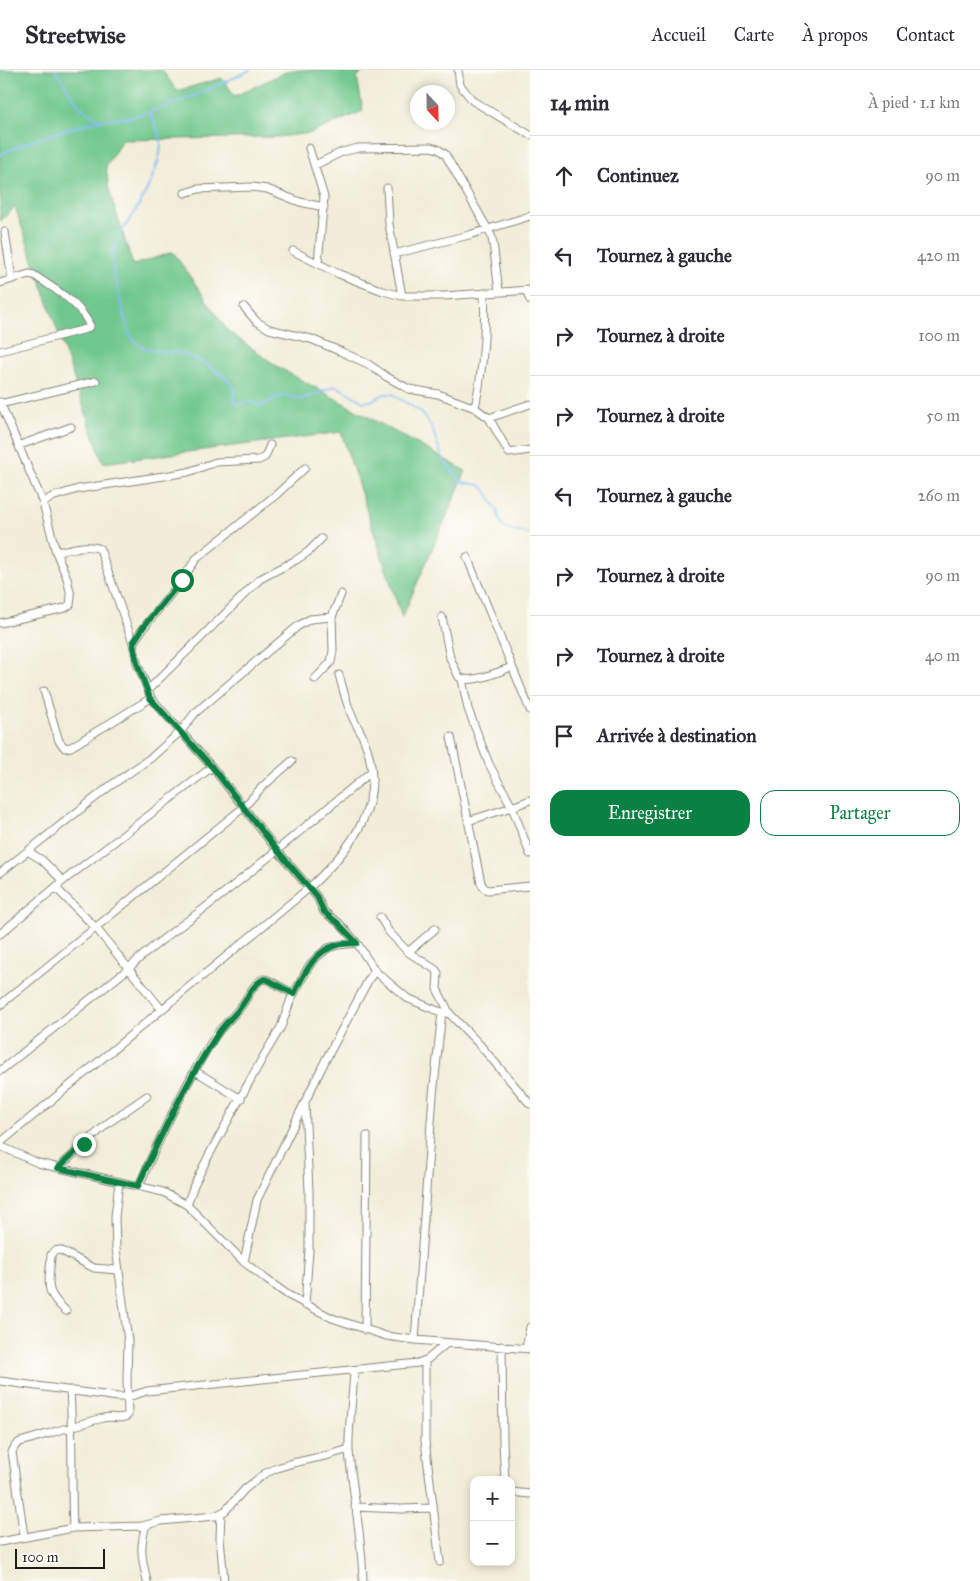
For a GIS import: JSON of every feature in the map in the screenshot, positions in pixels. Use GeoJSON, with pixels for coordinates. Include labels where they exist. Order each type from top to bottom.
{"type":"FeatureCollection","features":[{"type":"Feature","properties":{"kind":"street"},"geometry":{"type":"LineString","coordinates":[[458,70],[460,85],[473,101],[530,135]]}},
{"type":"Feature","properties":{"kind":"street"},"geometry":{"type":"LineString","coordinates":[[315,164],[342,152],[358,148],[431,146],[438,149],[445,154],[488,228],[493,243],[499,292]]}},
{"type":"Feature","properties":{"kind":"street"},"geometry":{"type":"LineString","coordinates":[[309,148],[323,191],[324,207],[318,263]]}},
{"type":"Feature","properties":{"kind":"street"},"geometry":{"type":"LineString","coordinates":[[185,193],[198,189],[252,187],[267,189],[300,202],[324,207]]}},
{"type":"Feature","properties":{"kind":"street"},"geometry":{"type":"LineString","coordinates":[[387,188],[389,224],[402,296]]}},
{"type":"Feature","properties":{"kind":"street"},"geometry":{"type":"LineString","coordinates":[[394,254],[469,235],[530,216]]}},
{"type":"Feature","properties":{"kind":"street"},"geometry":{"type":"LineString","coordinates":[[5,232],[12,278]]}},
{"type":"Feature","properties":{"kind":"street"},"geometry":{"type":"LineString","coordinates":[[293,251],[339,274],[383,291],[402,296],[444,296],[528,290],[530,300]]}},
{"type":"Feature","properties":{"kind":"street"},"geometry":{"type":"LineString","coordinates":[[0,283],[12,278],[29,274],[34,275],[68,298],[79,308],[90,326],[89,328],[0,351]]}},
{"type":"Feature","properties":{"kind":"street"},"geometry":{"type":"LineString","coordinates":[[475,408],[484,345],[484,294]]}},
{"type":"Feature","properties":{"kind":"street"},"geometry":{"type":"LineString","coordinates":[[244,307],[256,321],[269,329],[311,340],[342,352],[368,364],[409,389],[445,396],[475,408],[489,418],[509,453],[530,450]]}},
{"type":"Feature","properties":{"kind":"street"},"geometry":{"type":"LineString","coordinates":[[0,623],[65,608],[70,605],[71,596],[67,578],[56,552],[43,503],[0,403],[96,381]]}},
{"type":"Feature","properties":{"kind":"street"},"geometry":{"type":"LineString","coordinates":[[489,418],[530,404]]}},
{"type":"Feature","properties":{"kind":"street"},"geometry":{"type":"LineString","coordinates":[[20,446],[71,428]]}},
{"type":"Feature","properties":{"kind":"street"},"geometry":{"type":"LineString","coordinates":[[43,503],[52,497],[78,489],[188,472],[216,462],[259,460],[265,457],[270,445]]}},
{"type":"Feature","properties":{"kind":"street"},"geometry":{"type":"LineString","coordinates":[[133,643],[196,559],[277,494],[305,468]]}},
{"type":"Feature","properties":{"kind":"street"},"geometry":{"type":"LineString","coordinates":[[148,690],[260,579],[296,560],[321,539]]}},
{"type":"Feature","properties":{"kind":"street"},"geometry":{"type":"LineString","coordinates":[[56,552],[86,547],[100,549],[150,698],[212,767],[277,850],[317,897],[324,912],[338,923],[357,943],[375,971],[407,998],[450,1014]]}},
{"type":"Feature","properties":{"kind":"street"},"geometry":{"type":"LineString","coordinates":[[467,557],[530,710]]}},
{"type":"Feature","properties":{"kind":"street"},"geometry":{"type":"LineString","coordinates":[[316,679],[331,662],[333,651],[332,617],[341,594]]}},
{"type":"Feature","properties":{"kind":"street"},"geometry":{"type":"LineString","coordinates":[[0,874],[110,786],[152,757],[181,731],[195,713],[298,626],[310,619],[332,617]]}},
{"type":"Feature","properties":{"kind":"street"},"geometry":{"type":"LineString","coordinates":[[442,617],[450,658],[459,677],[462,679],[468,709],[489,764],[512,808],[530,854]]}},
{"type":"Feature","properties":{"kind":"street"},"geometry":{"type":"LineString","coordinates":[[462,679],[474,680],[512,667]]}},
{"type":"Feature","properties":{"kind":"street"},"geometry":{"type":"LineString","coordinates":[[339,675],[351,715],[364,740],[371,772],[372,792],[362,825],[339,858],[310,888],[0,1144],[38,1163],[163,1192],[186,1205],[244,1262],[288,1295],[332,1318],[365,1330],[386,1336],[415,1340],[528,1348],[530,1327]]}},
{"type":"Feature","properties":{"kind":"street"},"geometry":{"type":"LineString","coordinates":[[44,691],[58,741],[65,748],[71,747],[150,698]]}},
{"type":"Feature","properties":{"kind":"street"},"geometry":{"type":"LineString","coordinates":[[451,737],[480,883],[488,890],[530,886]]}},
{"type":"Feature","properties":{"kind":"street"},"geometry":{"type":"LineString","coordinates":[[0,1005],[244,806],[262,787],[292,762]]}},
{"type":"Feature","properties":{"kind":"street"},"geometry":{"type":"LineString","coordinates":[[0,934],[63,881],[212,767]]}},
{"type":"Feature","properties":{"kind":"street"},"geometry":{"type":"LineString","coordinates":[[0,1071],[128,969],[144,953],[213,902],[371,772]]}},
{"type":"Feature","properties":{"kind":"street"},"geometry":{"type":"LineString","coordinates":[[468,821],[512,808],[530,800]]}},
{"type":"Feature","properties":{"kind":"street"},"geometry":{"type":"LineString","coordinates":[[28,852],[42,860],[63,881]]}},
{"type":"Feature","properties":{"kind":"street"},"geometry":{"type":"LineString","coordinates":[[56,888],[96,928],[162,1010]]}},
{"type":"Feature","properties":{"kind":"street"},"geometry":{"type":"LineString","coordinates":[[380,917],[389,932],[408,952],[436,970],[438,973],[437,989],[450,1014],[480,1045],[530,1104]]}},
{"type":"Feature","properties":{"kind":"street"},"geometry":{"type":"LineString","coordinates":[[408,952],[435,929]]}},
{"type":"Feature","properties":{"kind":"street"},"geometry":{"type":"LineString","coordinates":[[186,1205],[209,1155],[282,1027],[294,994],[309,966],[317,956],[328,948],[338,944],[357,943]]}},
{"type":"Feature","properties":{"kind":"street"},"geometry":{"type":"LineString","coordinates":[[244,1262],[257,1200],[325,1061],[375,971]]}},
{"type":"Feature","properties":{"kind":"street"},"geometry":{"type":"LineString","coordinates":[[138,1186],[153,1153],[217,1034],[260,981],[268,980],[294,994]]}},
{"type":"Feature","properties":{"kind":"street"},"geometry":{"type":"LineString","coordinates":[[415,1340],[433,1095],[442,1012]]}},
{"type":"Feature","properties":{"kind":"street"},"geometry":{"type":"LineString","coordinates":[[196,1071],[240,1099]]}},
{"type":"Feature","properties":{"kind":"street"},"geometry":{"type":"LineString","coordinates":[[58,1168],[108,1123],[147,1096]]}},
{"type":"Feature","properties":{"kind":"street"},"geometry":{"type":"LineString","coordinates":[[305,1101],[309,1191],[309,1250],[305,1305]]}},
{"type":"Feature","properties":{"kind":"street"},"geometry":{"type":"LineString","coordinates":[[365,1330],[366,1136]]}},
{"type":"Feature","properties":{"kind":"street"},"geometry":{"type":"LineString","coordinates":[[24,1536],[12,1452],[15,1446],[20,1442],[106,1417],[121,1418],[128,1415],[128,1341],[118,1270],[115,1217],[119,1182]]}},
{"type":"Feature","properties":{"kind":"street"},"geometry":{"type":"LineString","coordinates":[[66,1311],[55,1300],[49,1288],[51,1254],[54,1251],[60,1250],[94,1268],[118,1270]]}},
{"type":"Feature","properties":{"kind":"street"},"geometry":{"type":"LineString","coordinates":[[0,1381],[128,1397],[147,1391],[412,1364],[424,1361],[447,1343]]}},
{"type":"Feature","properties":{"kind":"street"},"geometry":{"type":"LineString","coordinates":[[502,1346],[502,1443],[505,1476]]}},
{"type":"Feature","properties":{"kind":"street"},"geometry":{"type":"LineString","coordinates":[[424,1361],[424,1441],[440,1562]]}},
{"type":"Feature","properties":{"kind":"street"},"geometry":{"type":"LineString","coordinates":[[354,1371],[349,1449],[362,1554],[363,1581]]}},
{"type":"Feature","properties":{"kind":"street"},"geometry":{"type":"LineString","coordinates":[[70,1390],[73,1528]]}},
{"type":"Feature","properties":{"kind":"street"},"geometry":{"type":"LineString","coordinates":[[0,1542],[73,1528],[146,1525],[161,1521],[210,1516],[221,1513],[245,1489],[264,1474],[285,1465],[349,1449]]}},
{"type":"Feature","properties":{"kind":"street"},"geometry":{"type":"LineString","coordinates":[[515,1492],[530,1494]]}},
{"type":"Feature","properties":{"kind":"street"},"geometry":{"type":"LineString","coordinates":[[355,1507],[432,1508]]}},
{"type":"Feature","properties":{"kind":"street"},"geometry":{"type":"LineString","coordinates":[[221,1513],[220,1538],[224,1581]]}},
{"type":"Feature","properties":{"kind":"street"},"geometry":{"type":"LineString","coordinates":[[146,1525],[141,1553],[147,1581]]}},
{"type":"Feature","properties":{"kind":"green space"},"geometry":{"type":"Polygon","coordinates":[[[0,70],[162,70],[177,91],[222,78],[235,96],[290,70],[366,70],[357,77],[363,111],[311,133],[278,137],[122,140],[106,166],[109,190],[133,265],[173,252],[228,331],[278,367],[466,471],[402,618],[341,432],[103,463],[15,207],[0,221],[0,70]]]}},
{"type":"Feature","properties":{"kind":"waterway"},"geometry":{"type":"LineString","coordinates":[[55,70],[81,108],[100,120]]}},
{"type":"Feature","properties":{"kind":"waterway"},"geometry":{"type":"LineString","coordinates":[[0,155],[35,140],[73,128],[103,120],[136,116],[165,107],[208,90],[250,70]]}},
{"type":"Feature","properties":{"kind":"waterway"},"geometry":{"type":"LineString","coordinates":[[149,112],[161,139],[158,161],[151,182],[122,231],[112,257],[114,274],[127,327],[135,342],[156,351],[188,356],[207,365],[235,388],[234,401],[236,404],[252,402],[261,406],[282,395],[301,399],[336,386],[364,402],[374,400],[384,394],[392,394],[421,412],[432,428],[443,460],[462,482],[480,485],[485,489],[497,510],[502,526],[509,530],[530,534]]}},
{"type":"Feature","properties":{"kind":"route"},"geometry":{"type":"LineString","coordinates":[[84,1144],[58,1168],[138,1186],[199,1064],[224,1024],[240,1008],[256,984],[264,979],[268,980],[294,994],[309,966],[317,956],[338,944],[357,943],[338,923],[324,912],[317,897],[277,850],[244,806],[181,731],[150,698],[137,663],[133,643],[144,626],[182,580]]}}]}
